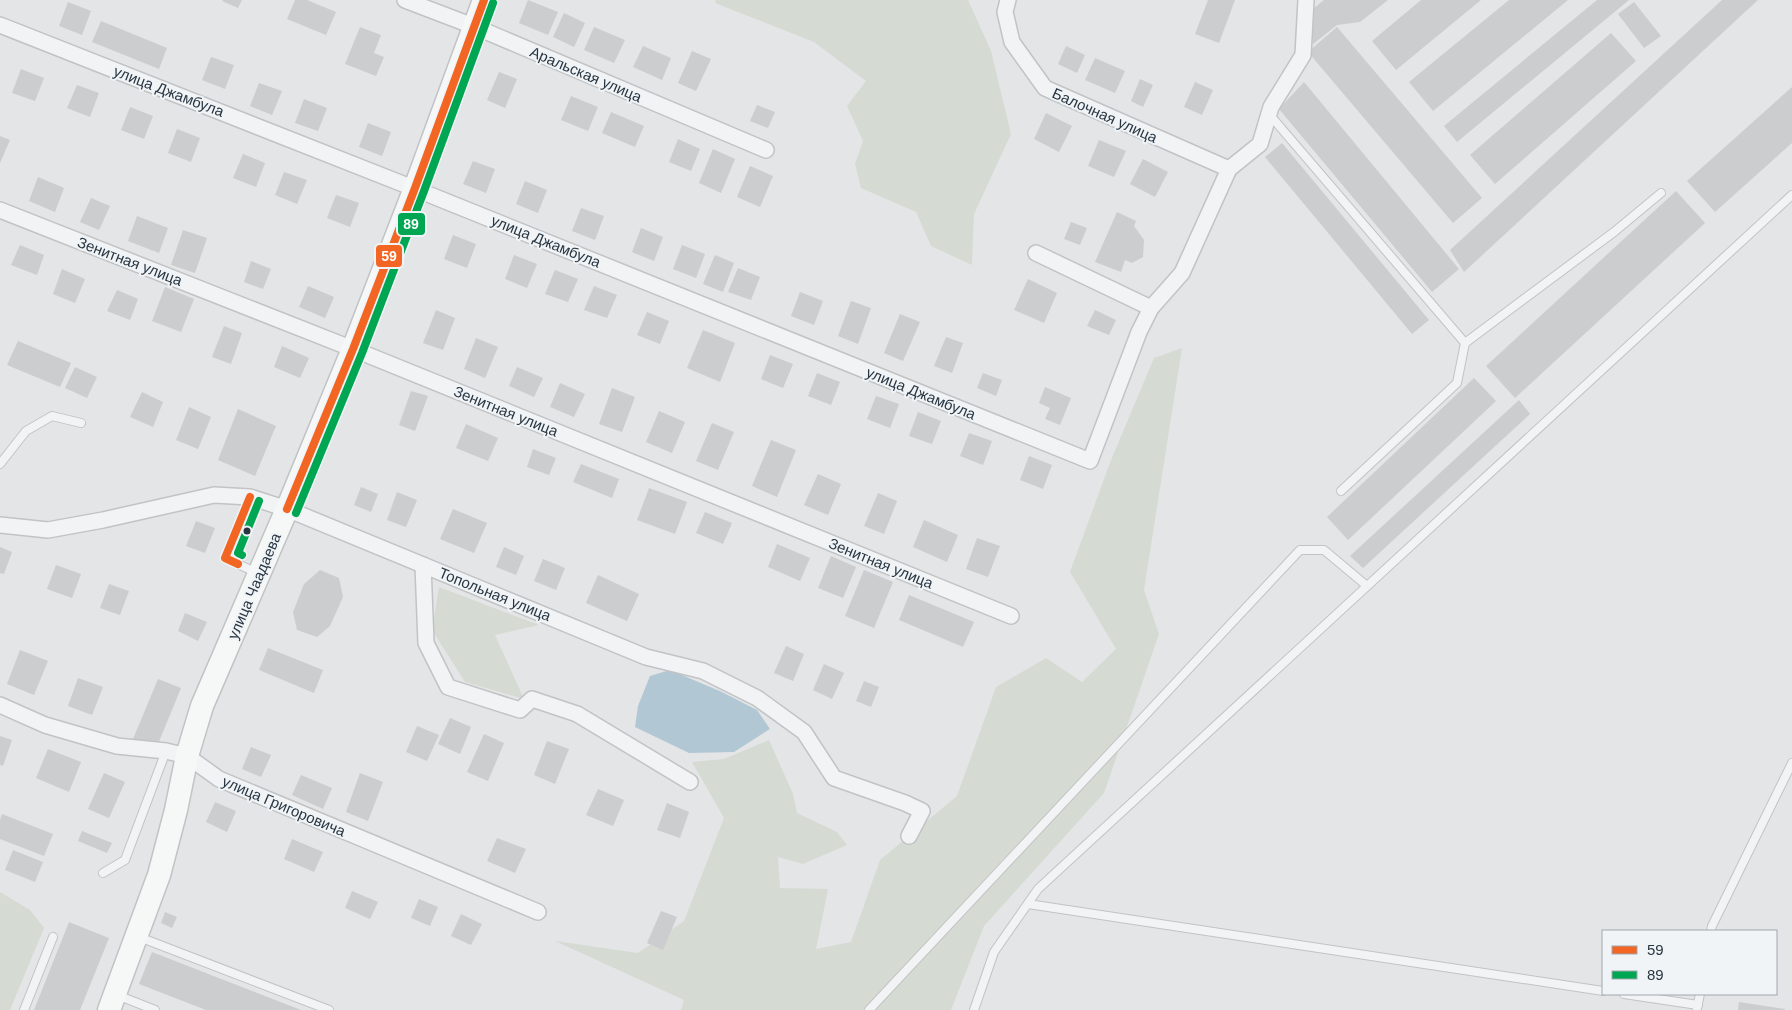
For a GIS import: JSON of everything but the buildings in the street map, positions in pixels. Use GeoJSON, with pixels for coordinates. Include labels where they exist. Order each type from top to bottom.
{"type":"FeatureCollection","features":[{"type":"Feature","properties":{"kind":"street","name":"Аральская улица"},"geometry":{"type":"LineString","coordinates":[[405,0],[473,26],[766,150]]}},
{"type":"Feature","properties":{"kind":"street","name":"улица Чаадаева"},"geometry":{"type":"LineString","coordinates":[[112,1002],[159,875],[176,810],[177,753],[202,706],[287,509],[353,349],[484,0]]}},
{"type":"Feature","properties":{"kind":"street","name":"Балочная улица"},"geometry":{"type":"LineString","coordinates":[[1008,0],[1005,12],[1012,42],[1045,88],[1229,169]]}},
{"type":"Feature","properties":{"kind":"street"},"geometry":{"type":"LineString","coordinates":[[1036,253],[1151,308],[1182,273],[1229,169],[1260,144],[1271,107],[1304,55],[1306,0]]}},
{"type":"Feature","properties":{"kind":"street","name":"улица Джамбула"},"geometry":{"type":"LineString","coordinates":[[0,25],[415,188],[1090,461],[1139,332],[1151,308]]}},
{"type":"Feature","properties":{"kind":"street","name":"Зенитная улица"},"geometry":{"type":"LineString","coordinates":[[0,210],[353,349],[1011,616]]}},
{"type":"Feature","properties":{"kind":"street","name":"Топольная улица"},"geometry":{"type":"LineString","coordinates":[[2,523],[48,530],[103,520],[214,494],[250,497],[287,509],[646,657],[703,671],[757,698],[804,732],[834,778],[922,811],[909,836]]}},
{"type":"Feature","properties":{"kind":"street"},"geometry":{"type":"LineString","coordinates":[[423,565],[426,643],[448,687],[520,710],[532,699],[577,714],[690,782]]}},
{"type":"Feature","properties":{"kind":"street","name":"улица Григоровича"},"geometry":{"type":"LineString","coordinates":[[0,705],[45,725],[117,746],[177,753],[219,779],[538,912]]}},
{"type":"Feature","properties":{"kind":"lane"},"geometry":{"type":"LineString","coordinates":[[1269,114],[1464,343]]}},
{"type":"Feature","properties":{"kind":"lane"},"geometry":{"type":"LineString","coordinates":[[1341,491],[1456,383],[1464,343],[1614,232],[1662,193]]}},
{"type":"Feature","properties":{"kind":"lane"},"geometry":{"type":"LineString","coordinates":[[974,1010],[994,952],[1038,889],[1792,195]]}},
{"type":"Feature","properties":{"kind":"lane"},"geometry":{"type":"LineString","coordinates":[[0,464],[26,431],[52,416],[81,423]]}},
{"type":"Feature","properties":{"kind":"lane"},"geometry":{"type":"LineString","coordinates":[[250,497],[225,558],[259,574]]}},
{"type":"Feature","properties":{"kind":"lane"},"geometry":{"type":"LineString","coordinates":[[869,1010],[1300,550],[1324,550],[1367,586]]}},
{"type":"Feature","properties":{"kind":"lane"},"geometry":{"type":"LineString","coordinates":[[103,872],[125,860],[177,753]]}},
{"type":"Feature","properties":{"kind":"lane"},"geometry":{"type":"LineString","coordinates":[[1711,930],[1792,762]]}},
{"type":"Feature","properties":{"kind":"lane"},"geometry":{"type":"LineString","coordinates":[[1028,904],[1602,991]]}},
{"type":"Feature","properties":{"kind":"lane"},"geometry":{"type":"LineString","coordinates":[[136,936],[329,1010]]}},
{"type":"Feature","properties":{"kind":"lane"},"geometry":{"type":"LineString","coordinates":[[24,1010],[53,937]]}},
{"type":"Feature","properties":{"kind":"lane"},"geometry":{"type":"LineString","coordinates":[[1630,995],[1697,1007]]}},
{"type":"Feature","properties":{"kind":"lane"},"geometry":{"type":"LineString","coordinates":[[112,1002],[155,1010]]}},
{"type":"Feature","properties":{"kind":"shaded area"},"geometry":{"type":"Polygon","coordinates":[[[716,0],[968,0],[991,51],[1011,134],[974,214],[972,265],[931,246],[916,212],[861,188],[855,164],[863,141],[847,106],[866,81],[814,42],[715,3],[716,0]]]}},
{"type":"Feature","properties":{"kind":"shaded area"},"geometry":{"type":"Polygon","coordinates":[[[1182,348],[1144,590],[1159,634],[1104,793],[984,926],[951,1010],[681,1010],[684,1000],[555,941],[638,953],[684,921],[724,818],[692,762],[724,759],[769,740],[793,794],[797,813],[837,832],[847,845],[803,864],[778,857],[780,888],[828,889],[816,949],[851,942],[880,860],[957,796],[996,687],[1046,658],[1082,682],[1116,649],[1070,572],[1111,460],[1154,358],[1182,348]]]}},
{"type":"Feature","properties":{"kind":"shaded area"},"geometry":{"type":"Polygon","coordinates":[[[439,587],[539,625],[495,635],[524,699],[465,682],[432,630],[439,587]]]}},
{"type":"Feature","properties":{"kind":"shaded area"},"geometry":{"type":"Polygon","coordinates":[[[0,892],[30,910],[44,928],[10,1010],[0,1010],[0,892]]]}},
{"type":"Feature","properties":{"kind":"water"},"geometry":{"type":"Polygon","coordinates":[[[670,670],[722,692],[757,710],[770,729],[734,752],[689,753],[635,727],[638,706],[650,676],[670,670]]]}},
{"type":"Feature","properties":{"kind":"transit line","name":"59"},"geometry":{"type":"LineString","coordinates":[[287,509],[353,349],[484,0]]}},
{"type":"Feature","properties":{"kind":"transit line","name":"89"},"geometry":{"type":"LineString","coordinates":[[296,513],[362,353],[493,3]]}},
{"type":"Feature","properties":{"kind":"transit line","name":"59"},"geometry":{"type":"LineString","coordinates":[[238,564],[225,558],[250,497]]}},
{"type":"Feature","properties":{"kind":"transit line","name":"89"},"geometry":{"type":"LineString","coordinates":[[242,555],[238,553],[259,501]]}}]}
